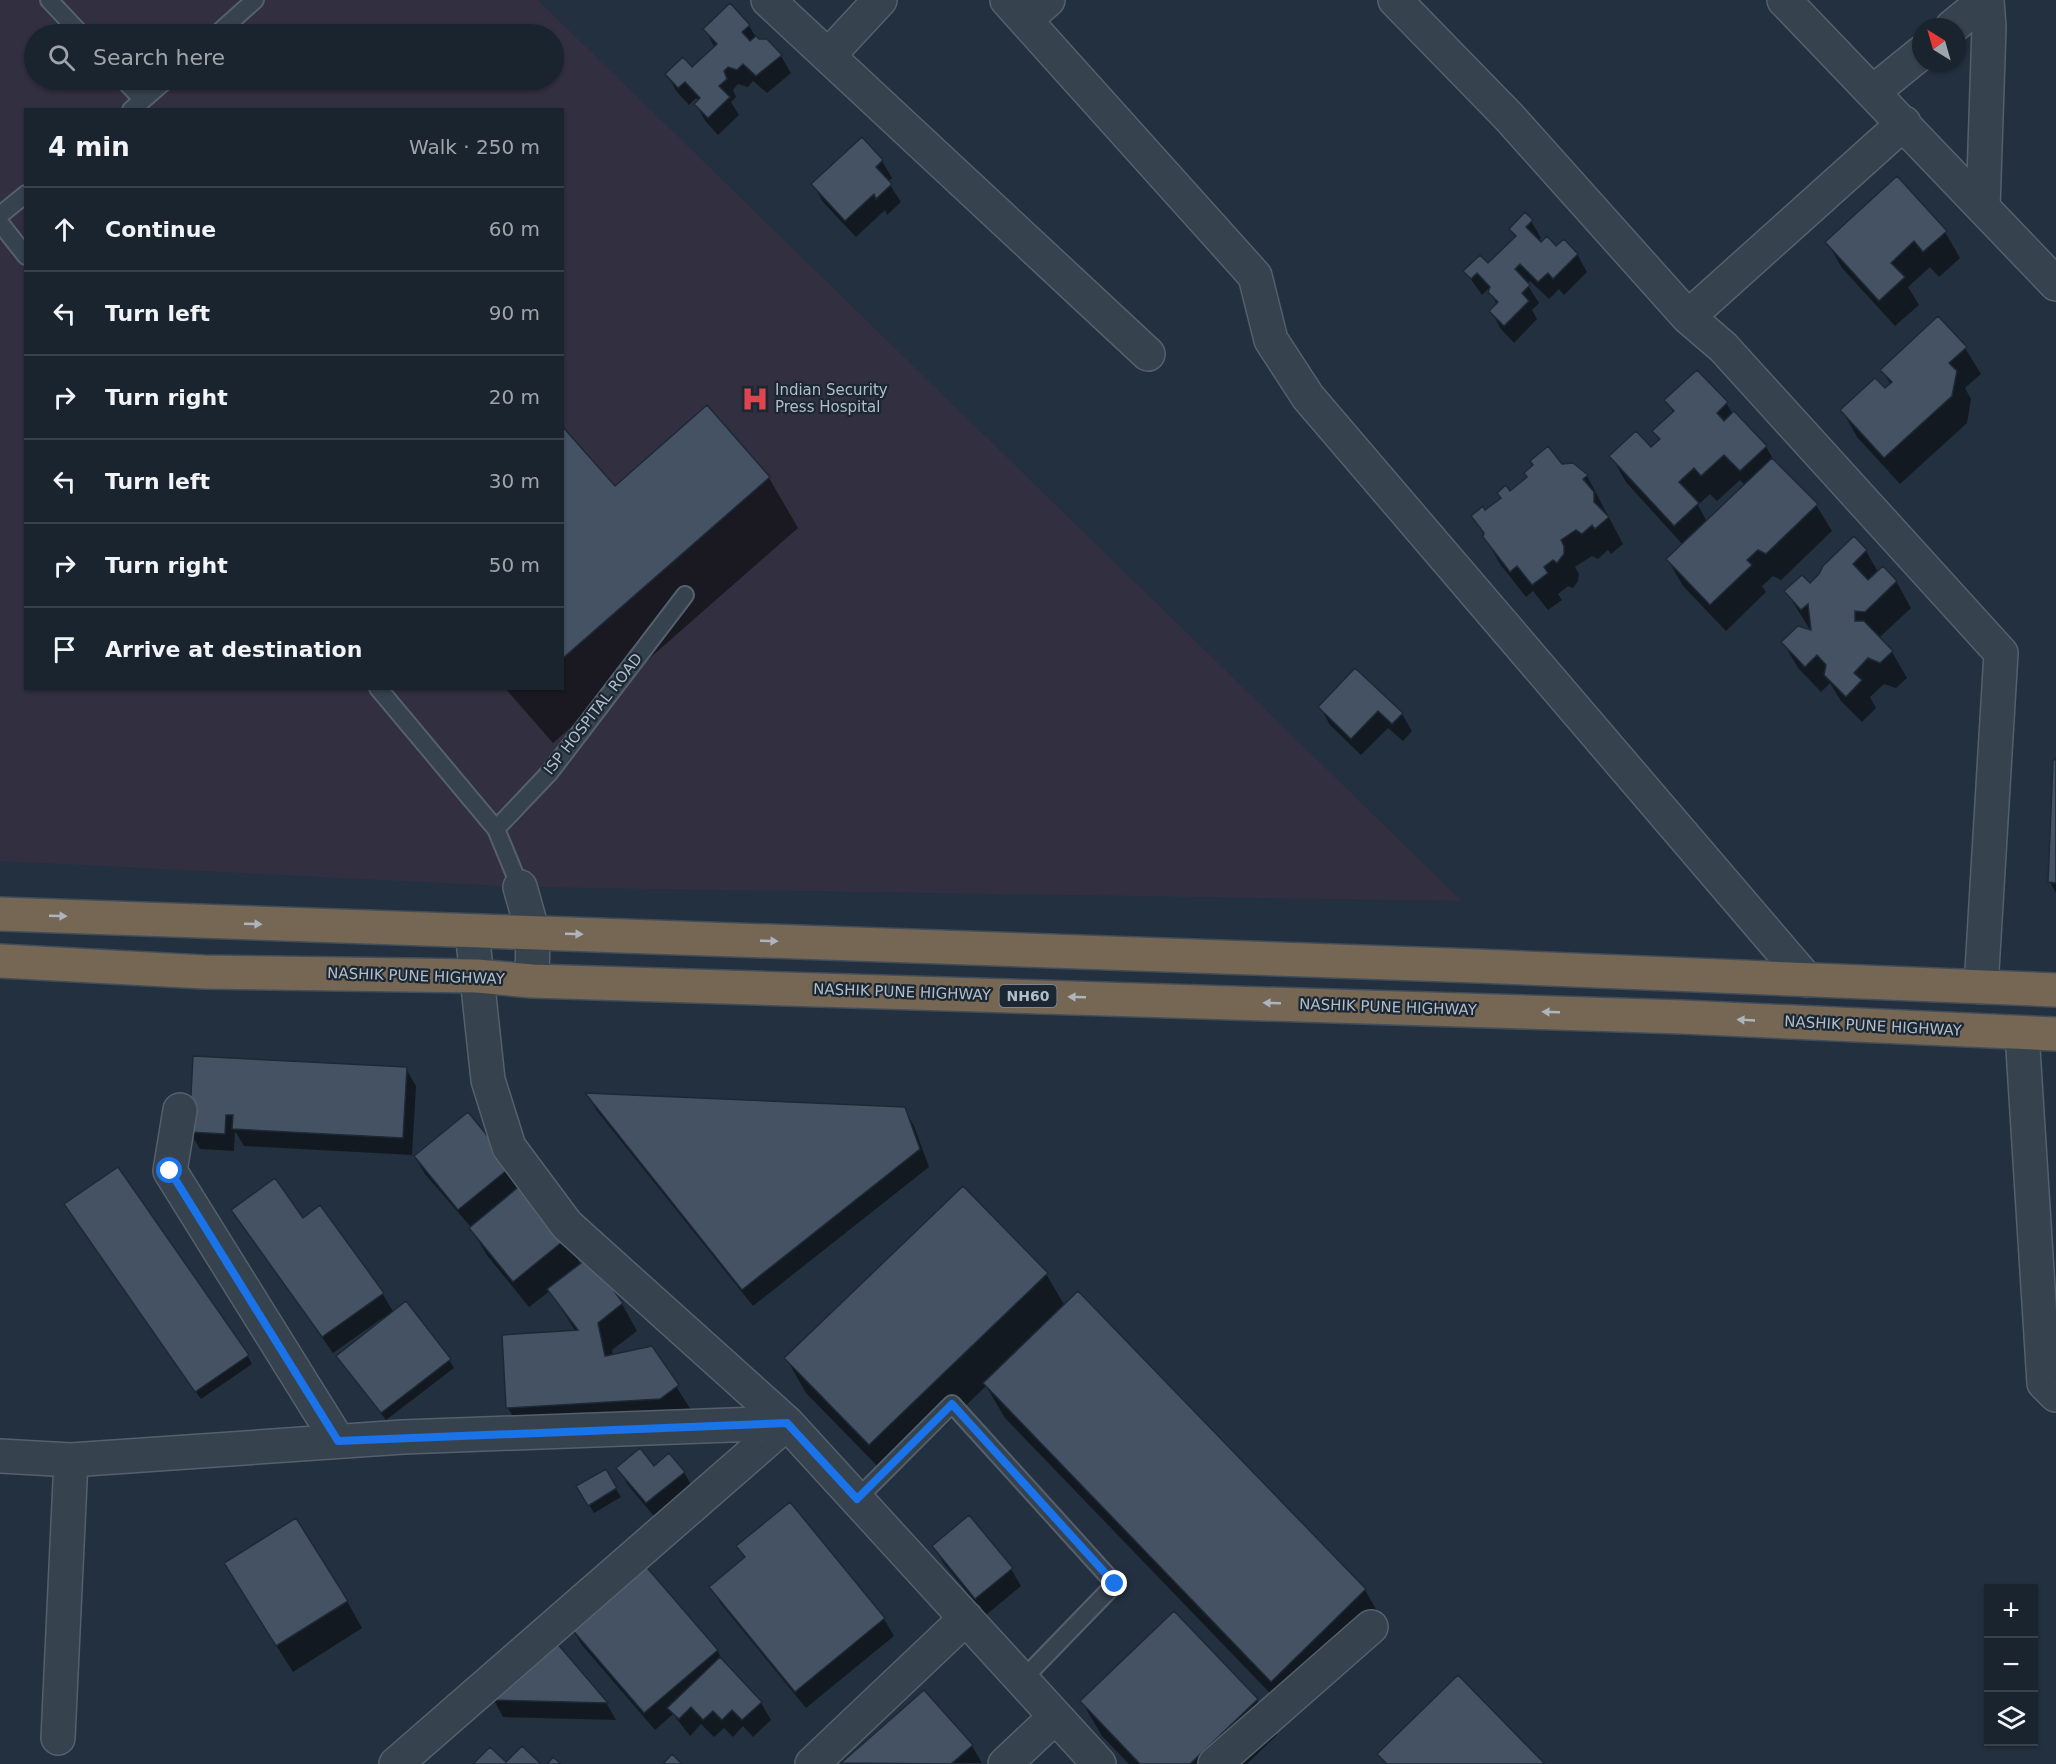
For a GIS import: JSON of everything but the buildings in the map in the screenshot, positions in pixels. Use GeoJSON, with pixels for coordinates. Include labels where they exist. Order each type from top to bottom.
{"type":"FeatureCollection","features":[{"type":"Feature","properties":{"kind":"highway"},"geometry":{"type":"LineString","coordinates":[[0,914],[2056,990]]}},
{"type":"Feature","properties":{"kind":"highway","name":"NASHIK PUNE HIGHWAY"},"geometry":{"type":"LineString","coordinates":[[0,961],[204,972],[477,976],[532,981],[1670,1016],[2056,1034]]}},
{"type":"Feature","properties":{"kind":"street"},"geometry":{"type":"LineString","coordinates":[[768,0],[1148,354]]}},
{"type":"Feature","properties":{"kind":"street"},"geometry":{"type":"LineString","coordinates":[[828,56],[880,0]]}},
{"type":"Feature","properties":{"kind":"street"},"geometry":{"type":"LineString","coordinates":[[1395,0],[1509,117],[1688,316],[1723,347],[2001,653],[1981,987]]}},
{"type":"Feature","properties":{"kind":"street"},"geometry":{"type":"LineString","coordinates":[[1784,0],[2056,284]]}},
{"type":"Feature","properties":{"kind":"street"},"geometry":{"type":"LineString","coordinates":[[1963,18],[1986,0]]}},
{"type":"Feature","properties":{"kind":"street"},"geometry":{"type":"LineString","coordinates":[[1983,208],[1989,27],[1986,0]]}},
{"type":"Feature","properties":{"kind":"street"},"geometry":{"type":"LineString","coordinates":[[1027,7],[1255,276],[1270,340],[1308,397],[1807,980]]}},
{"type":"Feature","properties":{"kind":"street"},"geometry":{"type":"LineString","coordinates":[[1873,92],[1912,60]]}},
{"type":"Feature","properties":{"kind":"street"},"geometry":{"type":"LineString","coordinates":[[1688,316],[1904,123]]}},
{"type":"Feature","properties":{"kind":"street"},"geometry":{"type":"LineString","coordinates":[[520,887],[532,933],[532,981]]}},
{"type":"Feature","properties":{"kind":"street"},"geometry":{"type":"LineString","coordinates":[[472,931],[488,1080],[509,1147],[567,1225],[787,1423],[1099,1764]]}},
{"type":"Feature","properties":{"kind":"street"},"geometry":{"type":"LineString","coordinates":[[2022,1033],[2044,1383],[2056,1395]]}},
{"type":"Feature","properties":{"kind":"street"},"geometry":{"type":"LineString","coordinates":[[180,1110],[170,1171],[338,1441]]}},
{"type":"Feature","properties":{"kind":"street"},"geometry":{"type":"LineString","coordinates":[[0,1456],[71,1460],[338,1441],[787,1423]]}},
{"type":"Feature","properties":{"kind":"street"},"geometry":{"type":"LineString","coordinates":[[396,1764],[787,1423]]}},
{"type":"Feature","properties":{"kind":"street"},"geometry":{"type":"LineString","coordinates":[[58,1738],[71,1460]]}},
{"type":"Feature","properties":{"kind":"street"},"geometry":{"type":"LineString","coordinates":[[812,1764],[966,1618]]}},
{"type":"Feature","properties":{"kind":"street"},"geometry":{"type":"LineString","coordinates":[[1215,1764],[1371,1627]]}},
{"type":"Feature","properties":{"kind":"street"},"geometry":{"type":"LineString","coordinates":[[1005,1764],[1055,1717]]}},
{"type":"Feature","properties":{"kind":"lane"},"geometry":{"type":"LineString","coordinates":[[49,0],[72,24]]}},
{"type":"Feature","properties":{"kind":"lane"},"geometry":{"type":"LineString","coordinates":[[228,24],[255,0]]}},
{"type":"Feature","properties":{"kind":"lane"},"geometry":{"type":"LineString","coordinates":[[129,90],[137,105],[154,90]]}},
{"type":"Feature","properties":{"kind":"lane"},"geometry":{"type":"LineString","coordinates":[[0,215],[24,196]]}},
{"type":"Feature","properties":{"kind":"lane"},"geometry":{"type":"LineString","coordinates":[[0,223],[24,253]]}},
{"type":"Feature","properties":{"kind":"lane","name":"ISP HOSPITAL ROAD"},"geometry":{"type":"LineString","coordinates":[[496,829],[550,772],[685,595]]}},
{"type":"Feature","properties":{"kind":"lane"},"geometry":{"type":"LineString","coordinates":[[380,690],[496,829],[520,887]]}},
{"type":"Feature","properties":{"kind":"lane"},"geometry":{"type":"LineString","coordinates":[[857,1499],[952,1404],[1115,1584],[1023,1679]]}},
{"type":"Feature","properties":{"kind":"shaded area","name":"Indian Security Press Hospital"},"geometry":{"type":"Polygon","coordinates":[[[0,0],[538,0],[563,24],[24,24],[24,90],[564,90],[564,25],[1462,901],[520,887],[0,861],[0,0]]]}},
{"type":"Feature","properties":{"kind":"place","name":"Indian Security Press Hospital"},"geometry":{"type":"Point","coordinates":[755,399]}},
{"type":"Feature","properties":{"kind":"route"},"geometry":{"type":"LineString","coordinates":[[170,1171],[338,1441],[787,1423],[857,1499],[952,1404],[1115,1584]]}}]}
